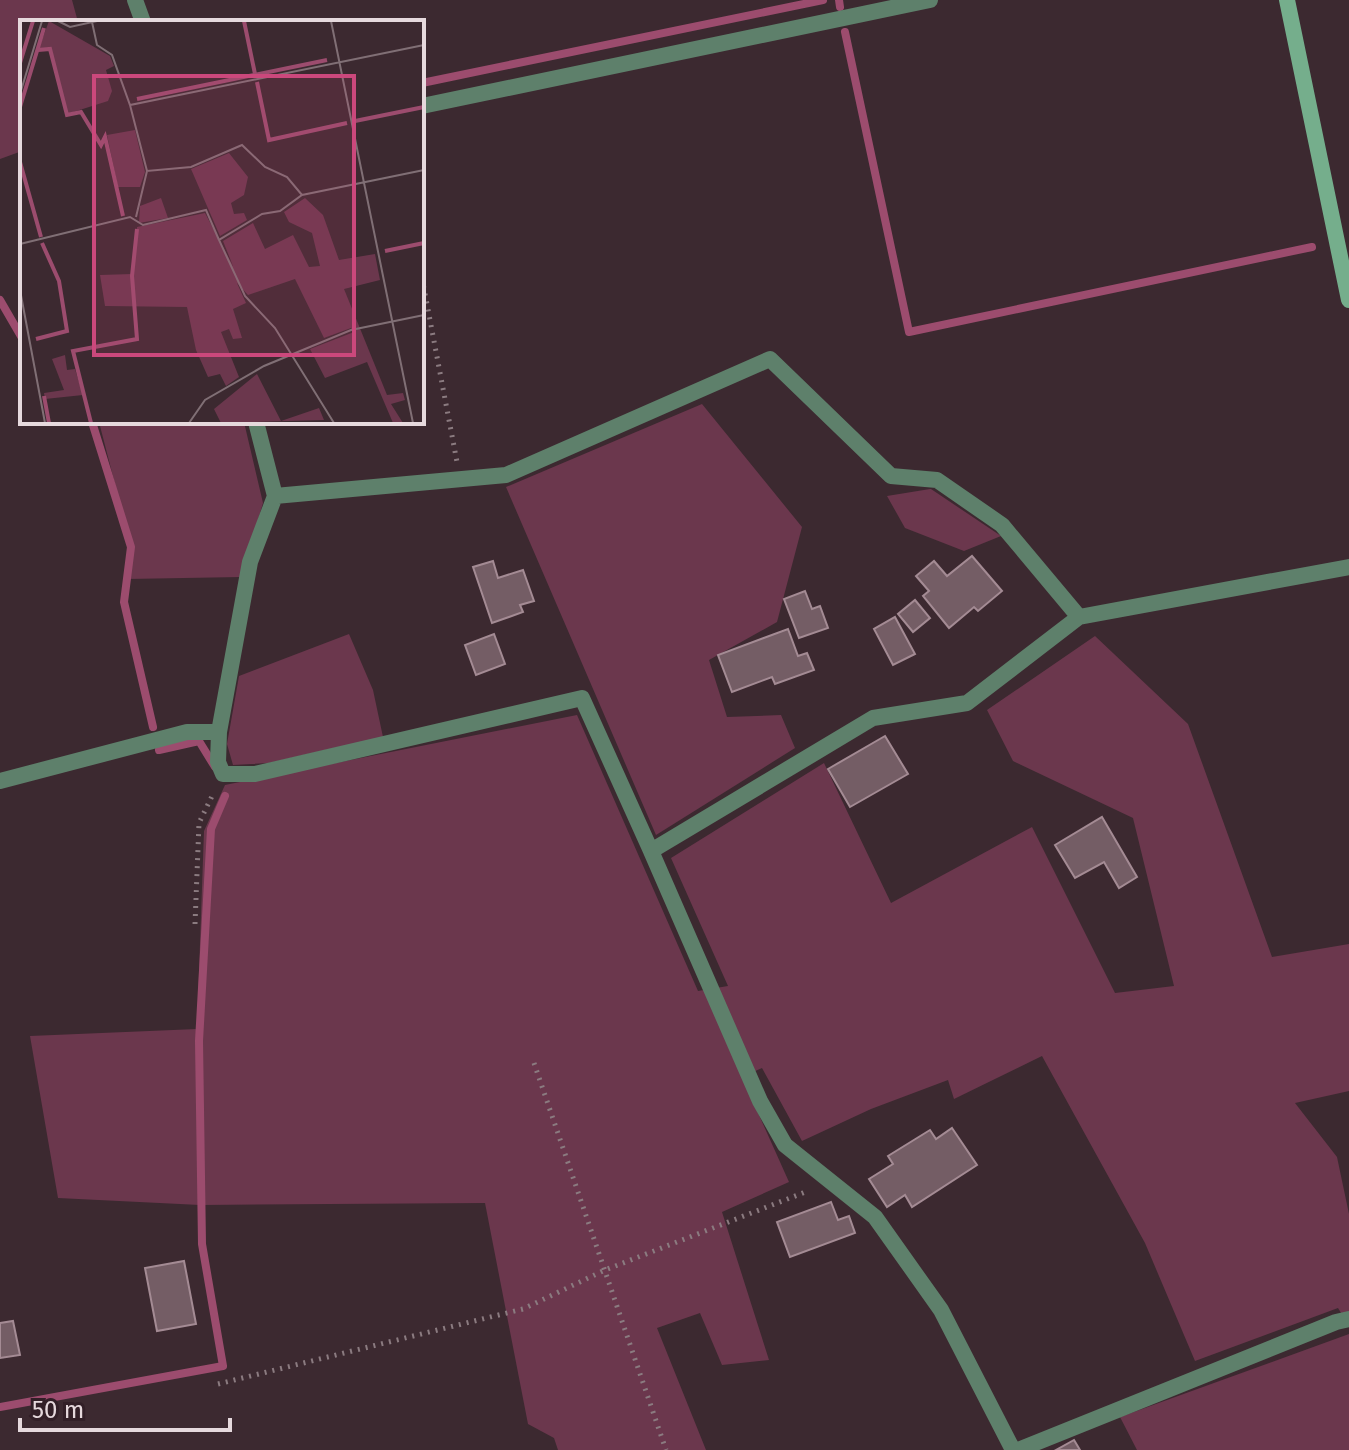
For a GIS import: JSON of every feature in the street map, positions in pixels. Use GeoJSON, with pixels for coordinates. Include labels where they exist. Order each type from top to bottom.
{"type":"FeatureCollection","features":[{"type":"Feature","properties":{"kind":"street"},"geometry":{"type":"LineString","coordinates":[[135,0],[142,20]]}},
{"type":"Feature","properties":{"kind":"street"},"geometry":{"type":"LineString","coordinates":[[424,106],[930,0]]}},
{"type":"Feature","properties":{"kind":"street"},"geometry":{"type":"LineString","coordinates":[[1287,0],[1349,300]]}},
{"type":"Feature","properties":{"kind":"street"},"geometry":{"type":"LineString","coordinates":[[275,496],[506,475],[770,359],[891,476],[937,480],[1002,525],[1079,617]]}},
{"type":"Feature","properties":{"kind":"street"},"geometry":{"type":"LineString","coordinates":[[257,424],[275,496],[250,562],[219,732],[218,762],[223,774],[255,774],[582,698],[760,1101],[785,1145],[875,1217],[941,1310],[1016,1450],[1349,1319]]}},
{"type":"Feature","properties":{"kind":"street"},"geometry":{"type":"LineString","coordinates":[[651,851],[873,718],[967,703],[1079,617],[1349,567]]}},
{"type":"Feature","properties":{"kind":"street"},"geometry":{"type":"LineString","coordinates":[[0,781],[187,732],[219,732]]}},
{"type":"Feature","properties":{"kind":"path"},"geometry":{"type":"LineString","coordinates":[[424,289],[460,479]]}},
{"type":"Feature","properties":{"kind":"path"},"geometry":{"type":"LineString","coordinates":[[195,924],[199,823],[223,774]]}},
{"type":"Feature","properties":{"kind":"path"},"geometry":{"type":"LineString","coordinates":[[534,1063],[666,1450]]}},
{"type":"Feature","properties":{"kind":"path"},"geometry":{"type":"LineString","coordinates":[[218,1384],[523,1309],[605,1270],[831,1182]]}},
{"type":"Feature","properties":{"kind":"shaded area"},"geometry":{"type":"Polygon","coordinates":[[[0,0],[72,0],[77,20],[20,20],[20,152],[0,159],[0,0]]]}},
{"type":"Feature","properties":{"kind":"shaded area"},"geometry":{"type":"Polygon","coordinates":[[[702,404],[802,527],[777,622],[709,660],[727,717],[781,715],[795,748],[656,835],[506,487],[702,404]]]}},
{"type":"Feature","properties":{"kind":"shaded area"},"geometry":{"type":"Polygon","coordinates":[[[100,424],[244,424],[263,503],[241,577],[127,579],[131,546],[100,424]]]}},
{"type":"Feature","properties":{"kind":"shaded area"},"geometry":{"type":"Polygon","coordinates":[[[930,489],[1001,536],[964,551],[905,528],[887,496],[930,489]]]}},
{"type":"Feature","properties":{"kind":"shaded area"},"geometry":{"type":"Polygon","coordinates":[[[349,634],[373,690],[383,737],[269,763],[233,765],[227,744],[239,676],[349,634]]]}},
{"type":"Feature","properties":{"kind":"shaded area"},"geometry":{"type":"Polygon","coordinates":[[[1095,636],[1188,724],[1272,957],[1349,944],[1349,1091],[1295,1103],[1337,1157],[1349,1214],[1349,1326],[1338,1308],[1195,1361],[1145,1243],[1042,1056],[954,1099],[948,1080],[871,1109],[802,1141],[762,1068],[742,1077],[789,1182],[722,1212],[769,1360],[722,1365],[700,1313],[657,1328],[706,1450],[558,1450],[554,1438],[528,1424],[485,1203],[200,1205],[58,1198],[30,1036],[197,1029],[204,831],[225,785],[577,715],[698,991],[728,986],[671,858],[824,763],[891,903],[1032,827],[1115,993],[1174,986],[1133,818],[1013,761],[987,710],[1095,636]]]}},
{"type":"Feature","properties":{"kind":"shaded area"},"geometry":{"type":"Polygon","coordinates":[[[1349,1334],[1349,1450],[1137,1450],[1120,1417],[1349,1334]]]}},
{"type":"Feature","properties":{"kind":"building"},"geometry":{"type":"Polygon","coordinates":[[[972,556],[1002,591],[978,611],[974,607],[949,628],[923,596],[929,591],[916,576],[934,561],[947,576],[972,556]]]}},
{"type":"Feature","properties":{"kind":"building"},"geometry":{"type":"Polygon","coordinates":[[[493,561],[498,578],[523,570],[534,601],[520,605],[523,612],[492,623],[473,567],[493,561]]]}},
{"type":"Feature","properties":{"kind":"building"},"geometry":{"type":"Polygon","coordinates":[[[805,591],[812,609],[820,606],[828,628],[799,638],[784,599],[805,591]]]}},
{"type":"Feature","properties":{"kind":"building"},"geometry":{"type":"Polygon","coordinates":[[[915,600],[930,618],[913,632],[898,614],[915,600]]]}},
{"type":"Feature","properties":{"kind":"building"},"geometry":{"type":"Polygon","coordinates":[[[895,617],[915,654],[893,665],[874,629],[895,617]]]}},
{"type":"Feature","properties":{"kind":"building"},"geometry":{"type":"Polygon","coordinates":[[[788,629],[798,656],[807,653],[814,670],[775,684],[772,677],[732,692],[718,655],[788,629]]]}},
{"type":"Feature","properties":{"kind":"building"},"geometry":{"type":"Polygon","coordinates":[[[494,634],[505,664],[476,675],[465,645],[494,634]]]}},
{"type":"Feature","properties":{"kind":"building"},"geometry":{"type":"Polygon","coordinates":[[[885,736],[908,774],[850,807],[828,769],[885,736]]]}},
{"type":"Feature","properties":{"kind":"building"},"geometry":{"type":"Polygon","coordinates":[[[1102,817],[1137,877],[1119,888],[1104,862],[1075,878],[1055,845],[1102,817]]]}},
{"type":"Feature","properties":{"kind":"building"},"geometry":{"type":"Polygon","coordinates":[[[952,1128],[977,1165],[912,1207],[905,1195],[887,1207],[869,1179],[893,1164],[888,1156],[930,1130],[936,1139],[952,1128]]]}},
{"type":"Feature","properties":{"kind":"building"},"geometry":{"type":"Polygon","coordinates":[[[831,1202],[838,1220],[849,1216],[855,1233],[790,1257],[777,1222],[831,1202]]]}},
{"type":"Feature","properties":{"kind":"building"},"geometry":{"type":"Polygon","coordinates":[[[184,1261],[196,1324],[157,1331],[145,1268],[184,1261]]]}},
{"type":"Feature","properties":{"kind":"building"},"geometry":{"type":"Polygon","coordinates":[[[13,1321],[20,1355],[0,1358],[0,1323],[13,1321]]]}},
{"type":"Feature","properties":{"kind":"building"},"geometry":{"type":"Polygon","coordinates":[[[1074,1440],[1080,1450],[1056,1450],[1074,1440]]]}},
{"type":"Feature","properties":{"kind":"waterway"},"geometry":{"type":"LineString","coordinates":[[424,83],[823,0]]}},
{"type":"Feature","properties":{"kind":"waterway"},"geometry":{"type":"LineString","coordinates":[[839,0],[840,7]]}},
{"type":"Feature","properties":{"kind":"waterway"},"geometry":{"type":"LineString","coordinates":[[845,32],[909,332],[1312,247]]}},
{"type":"Feature","properties":{"kind":"waterway"},"geometry":{"type":"LineString","coordinates":[[0,300],[20,335]]}},
{"type":"Feature","properties":{"kind":"waterway"},"geometry":{"type":"LineString","coordinates":[[93,424],[131,547],[124,602],[153,727]]}},
{"type":"Feature","properties":{"kind":"waterway"},"geometry":{"type":"LineString","coordinates":[[159,750],[199,741],[215,767]]}},
{"type":"Feature","properties":{"kind":"waterway"},"geometry":{"type":"LineString","coordinates":[[0,1407],[223,1366],[202,1244],[199,1041],[211,829],[225,796]]}}]}
